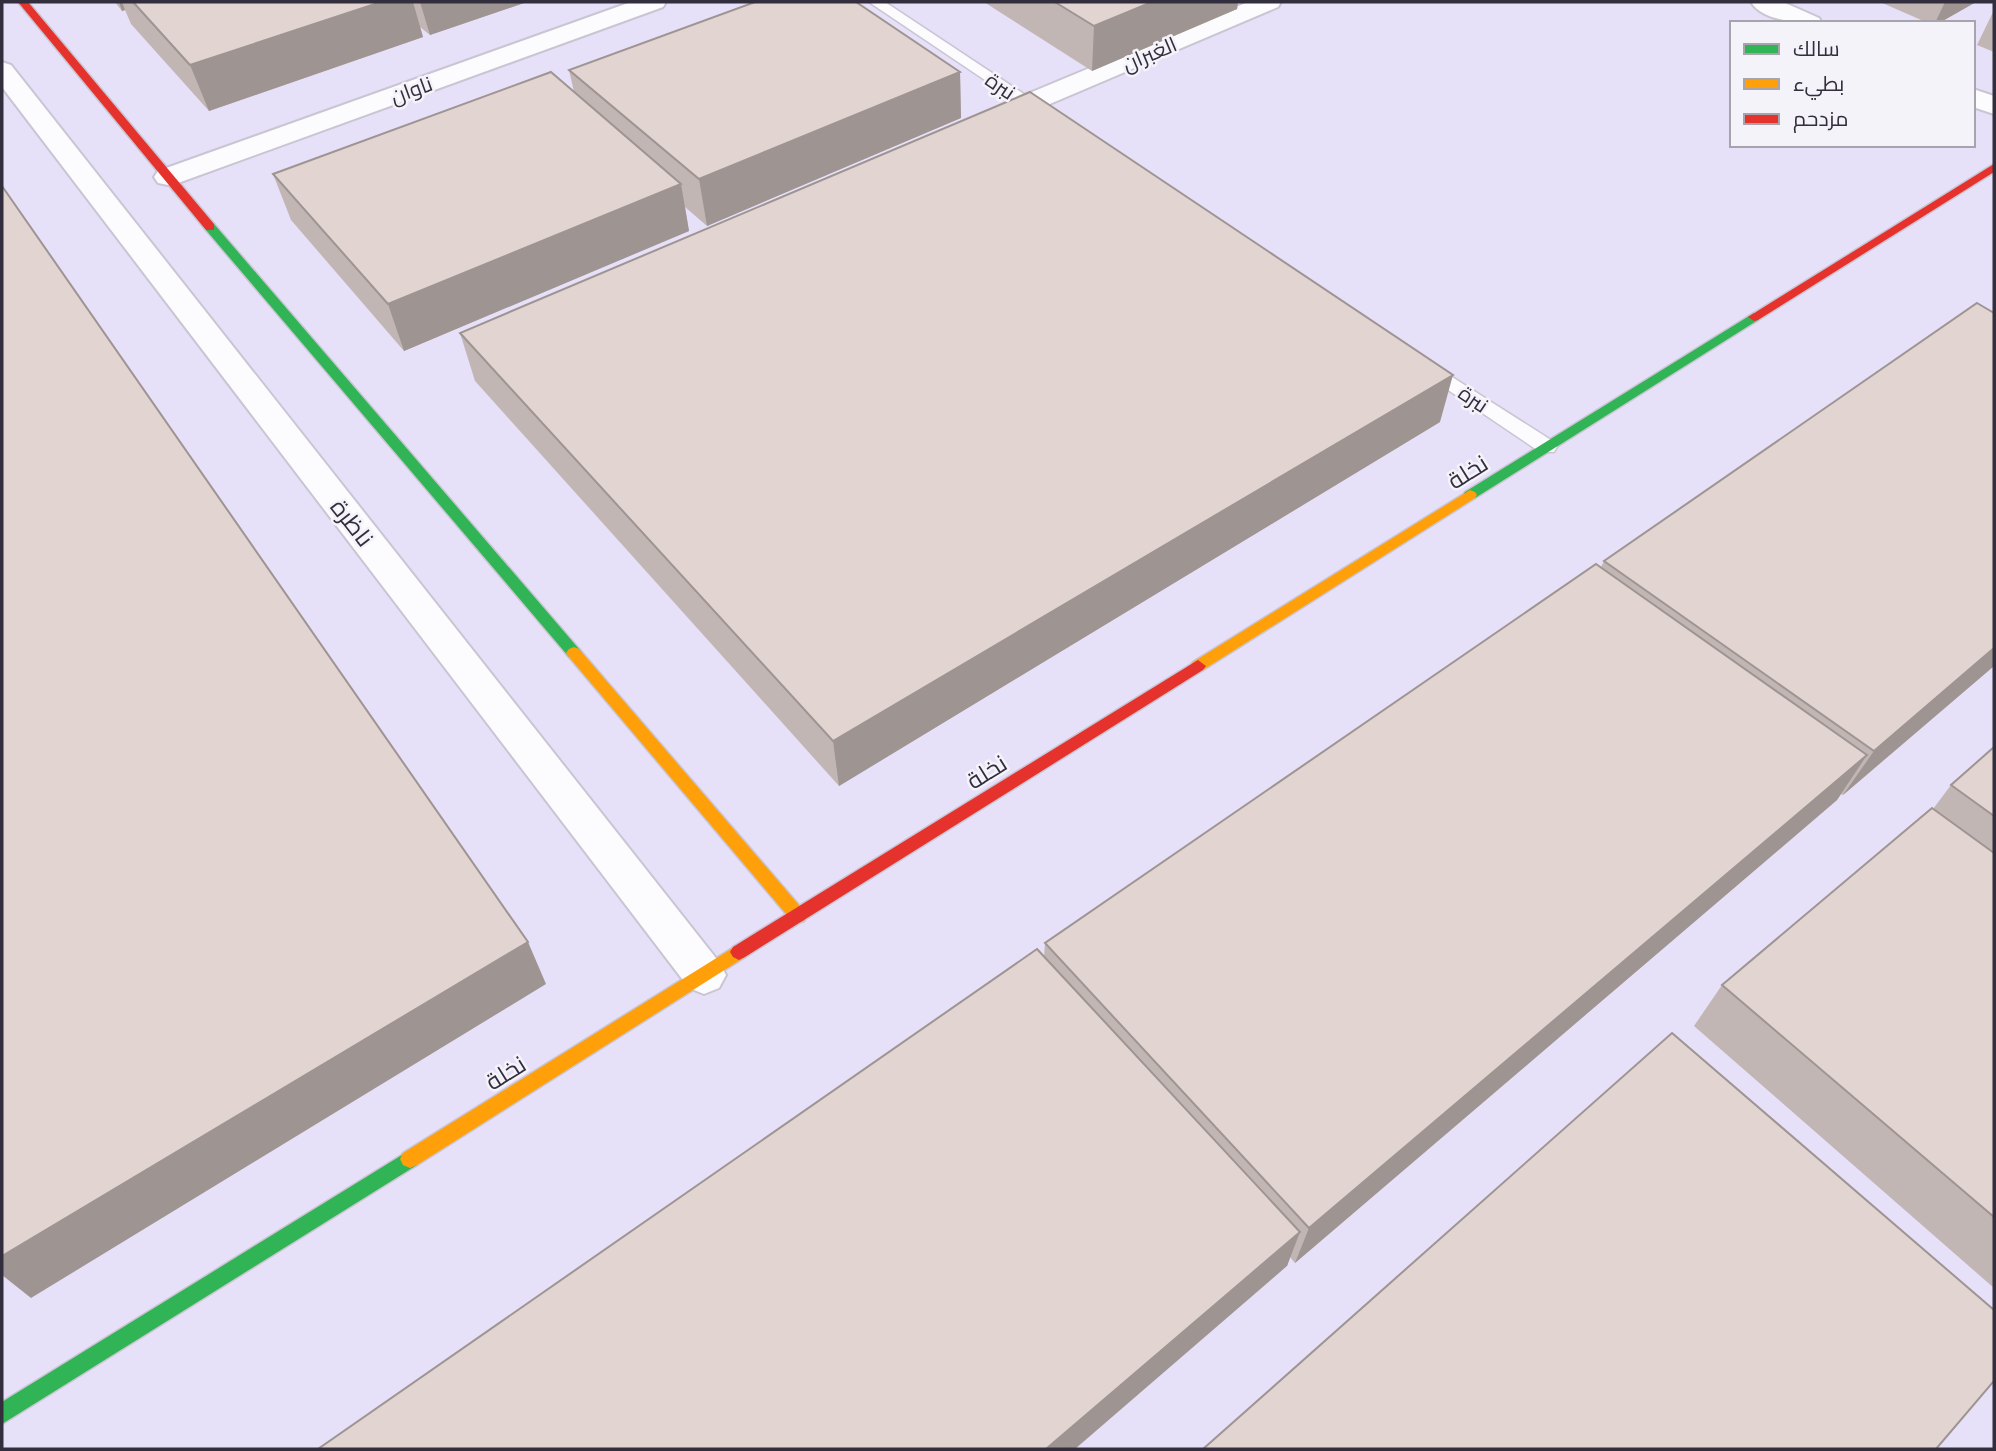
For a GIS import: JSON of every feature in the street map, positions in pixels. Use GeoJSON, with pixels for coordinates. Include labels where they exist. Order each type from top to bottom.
{"type":"FeatureCollection","features":[{"type":"Feature","properties":{"kind":"street"},"geometry":{"type":"LineString","coordinates":[[23,2],[168,177],[798,916]]}},
{"type":"Feature","properties":{"kind":"street","name":"ناوان"},"geometry":{"type":"LineString","coordinates":[[168,177],[654,2]]}},
{"type":"Feature","properties":{"kind":"street","name":"الغبران"},"geometry":{"type":"LineString","coordinates":[[1029,103],[1269,2]]}},
{"type":"Feature","properties":{"kind":"street"},"geometry":{"type":"LineString","coordinates":[[1763,2],[1806,21]]}},
{"type":"Feature","properties":{"kind":"street","name":"ناظرة"},"geometry":{"type":"LineString","coordinates":[[2,70],[704,975]]}},
{"type":"Feature","properties":{"kind":"street"},"geometry":{"type":"LineString","coordinates":[[1975,98],[1994,106]]}},
{"type":"Feature","properties":{"kind":"street","name":"نخلة"},"geometry":{"type":"LineString","coordinates":[[2,1414],[1994,167]]}},
{"type":"Feature","properties":{"kind":"lane","name":"نبرة"},"geometry":{"type":"LineString","coordinates":[[876,2],[1052,119]]}},
{"type":"Feature","properties":{"kind":"lane","name":"نبرة"},"geometry":{"type":"LineString","coordinates":[[1409,355],[1547,447]]}},
{"type":"Feature","properties":{"kind":"shaded area"},"geometry":{"type":"Polygon","coordinates":[[[2,2],[1994,2],[1994,1449],[2,1449],[2,2]]]}},
{"type":"Feature","properties":{"kind":"building"},"geometry":{"type":"Polygon","coordinates":[[[133,2],[381,2],[190,65],[133,2]]]}},
{"type":"Feature","properties":{"kind":"building"},"geometry":{"type":"Polygon","coordinates":[[[755,2],[856,2],[960,72],[699,179],[569,70],[755,2]]]}},
{"type":"Feature","properties":{"kind":"building"},"geometry":{"type":"Polygon","coordinates":[[[1055,2],[1152,2],[1094,26],[1055,2]]]}},
{"type":"Feature","properties":{"kind":"building"},"geometry":{"type":"Polygon","coordinates":[[[551,72],[681,184],[388,304],[273,174],[551,72]]]}},
{"type":"Feature","properties":{"kind":"building"},"geometry":{"type":"Polygon","coordinates":[[[1030,92],[1453,375],[833,741],[460,333],[1030,92]]]}},
{"type":"Feature","properties":{"kind":"building"},"geometry":{"type":"Polygon","coordinates":[[[2,186],[528,942],[2,1256],[2,186]]]}},
{"type":"Feature","properties":{"kind":"building"},"geometry":{"type":"Polygon","coordinates":[[[1977,303],[1994,313],[1994,648],[1874,751],[1604,561],[1977,303]]]}},
{"type":"Feature","properties":{"kind":"building"},"geometry":{"type":"Polygon","coordinates":[[[1596,564],[1867,755],[1309,1228],[1045,943],[1596,564]]]}},
{"type":"Feature","properties":{"kind":"building"},"geometry":{"type":"Polygon","coordinates":[[[1994,747],[1994,816],[1951,785],[1994,747]]]}},
{"type":"Feature","properties":{"kind":"building"},"geometry":{"type":"Polygon","coordinates":[[[1932,808],[1994,853],[1994,1217],[1722,985],[1932,808]]]}},
{"type":"Feature","properties":{"kind":"building"},"geometry":{"type":"Polygon","coordinates":[[[1037,949],[1300,1232],[1046,1449],[318,1449],[1037,949]]]}},
{"type":"Feature","properties":{"kind":"building"},"geometry":{"type":"Polygon","coordinates":[[[1672,1033],[1994,1310],[1994,1381],[1936,1449],[1203,1449],[1672,1033]]]}},
{"type":"Feature","properties":{"kind":"traffic: fast"},"geometry":{"type":"LineString","coordinates":[[210,227],[574,653]]}},
{"type":"Feature","properties":{"kind":"traffic: fast"},"geometry":{"type":"LineString","coordinates":[[1470,495],[1754,317]]}},
{"type":"Feature","properties":{"kind":"traffic: fast"},"geometry":{"type":"LineString","coordinates":[[2,1414],[410,1159]]}},
{"type":"Feature","properties":{"kind":"traffic: slow"},"geometry":{"type":"LineString","coordinates":[[1198,666],[1470,495]]}},
{"type":"Feature","properties":{"kind":"traffic: slow"},"geometry":{"type":"LineString","coordinates":[[574,653],[798,916]]}},
{"type":"Feature","properties":{"kind":"traffic: slow"},"geometry":{"type":"LineString","coordinates":[[410,1159],[739,952]]}},
{"type":"Feature","properties":{"kind":"traffic: jam"},"geometry":{"type":"LineString","coordinates":[[23,2],[210,227]]}},
{"type":"Feature","properties":{"kind":"traffic: jam"},"geometry":{"type":"LineString","coordinates":[[1754,317],[1994,167]]}},
{"type":"Feature","properties":{"kind":"traffic: jam"},"geometry":{"type":"LineString","coordinates":[[739,952],[1198,666]]}}]}
